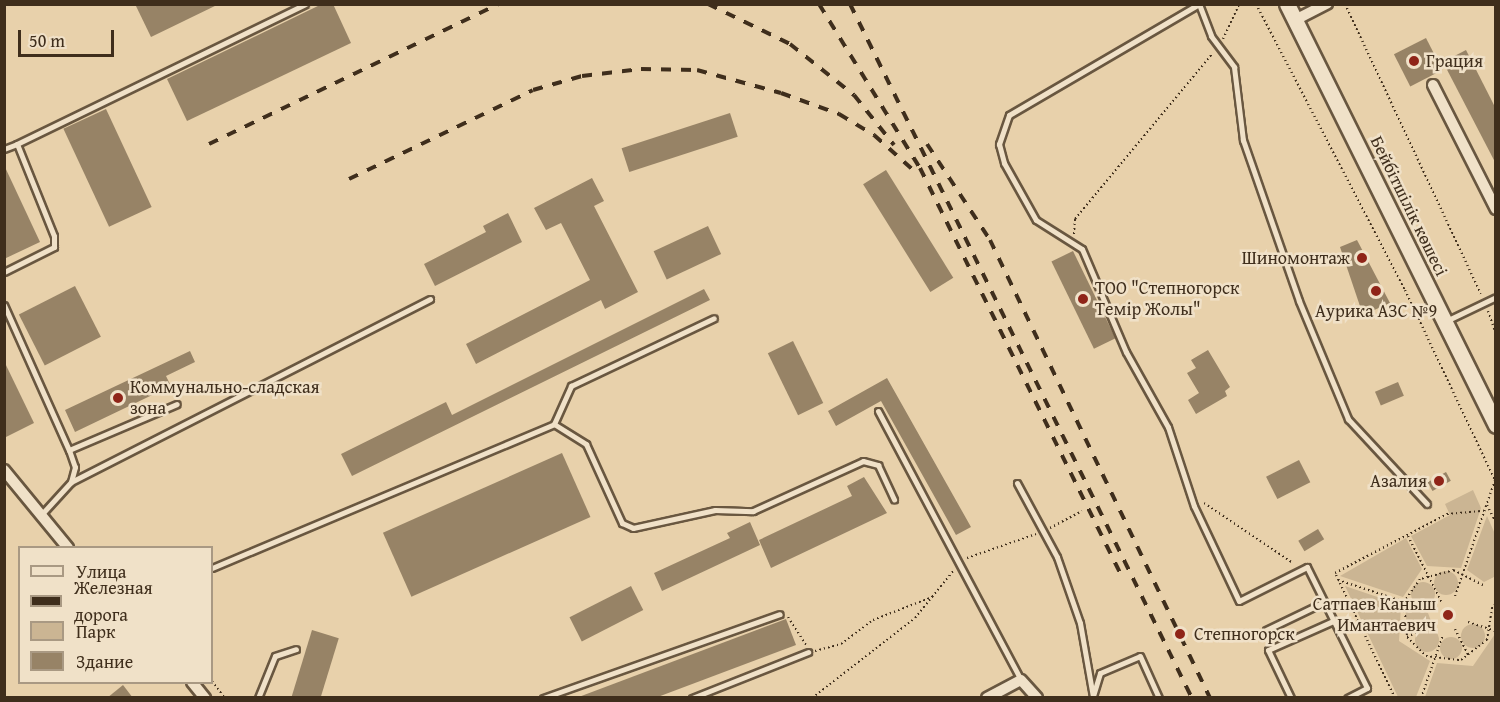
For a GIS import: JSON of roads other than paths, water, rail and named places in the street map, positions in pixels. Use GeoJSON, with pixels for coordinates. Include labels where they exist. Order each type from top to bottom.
{"type":"FeatureCollection","features":[{"type":"Feature","properties":{"kind":"street","name":"Бейбітшілік көшесі"},"geometry":{"type":"LineString","coordinates":[[1287,4],[1496,425]]}},
{"type":"Feature","properties":{"kind":"street"},"geometry":{"type":"LineString","coordinates":[[1295,20],[1327,4]]}},
{"type":"Feature","properties":{"kind":"street"},"geometry":{"type":"LineString","coordinates":[[1433,85],[1496,209]]}},
{"type":"Feature","properties":{"kind":"street"},"geometry":{"type":"LineString","coordinates":[[6,477],[66,546]]}},
{"type":"Feature","properties":{"kind":"street"},"geometry":{"type":"LineString","coordinates":[[987,698],[1021,680],[1037,698]]}},
{"type":"Feature","properties":{"kind":"street"},"geometry":{"type":"LineString","coordinates":[[194,684],[205,698]]}},
{"type":"Feature","properties":{"kind":"lane"},"geometry":{"type":"LineString","coordinates":[[4,148],[17,144],[305,4]]}},
{"type":"Feature","properties":{"kind":"lane"},"geometry":{"type":"LineString","coordinates":[[1347,698],[1366,688],[1307,567],[1239,601],[1194,506],[1168,428],[1073,240],[1036,220],[1004,163],[1002,126],[1070,76],[1199,4],[1218,45],[1234,67],[1243,140],[1299,301],[1348,419],[1426,504]]}},
{"type":"Feature","properties":{"kind":"lane"},"geometry":{"type":"LineString","coordinates":[[4,272],[54,247],[54,236],[17,144]]}},
{"type":"Feature","properties":{"kind":"lane"},"geometry":{"type":"LineString","coordinates":[[1444,322],[1496,297]]}},
{"type":"Feature","properties":{"kind":"lane"},"geometry":{"type":"LineString","coordinates":[[39,517],[71,482],[430,299]]}},
{"type":"Feature","properties":{"kind":"lane"},"geometry":{"type":"LineString","coordinates":[[4,304],[69,450],[75,467],[71,482]]}},
{"type":"Feature","properties":{"kind":"lane"},"geometry":{"type":"LineString","coordinates":[[213,568],[554,424],[571,386],[714,318]]}},
{"type":"Feature","properties":{"kind":"lane"},"geometry":{"type":"LineString","coordinates":[[69,450],[177,404]]}},
{"type":"Feature","properties":{"kind":"lane"},"geometry":{"type":"LineString","coordinates":[[878,411],[962,562],[1021,680]]}},
{"type":"Feature","properties":{"kind":"lane"},"geometry":{"type":"LineString","coordinates":[[554,424],[586,444],[622,523],[633,528],[714,510],[741,515],[863,460],[878,465],[894,499]]}},
{"type":"Feature","properties":{"kind":"lane"},"geometry":{"type":"LineString","coordinates":[[1017,483],[1043,531],[1080,623],[1093,697]]}},
{"type":"Feature","properties":{"kind":"lane"},"geometry":{"type":"LineString","coordinates":[[1266,630],[1324,602]]}},
{"type":"Feature","properties":{"kind":"lane"},"geometry":{"type":"LineString","coordinates":[[543,698],[780,614]]}},
{"type":"Feature","properties":{"kind":"lane"},"geometry":{"type":"LineString","coordinates":[[1291,698],[1268,650],[1333,621]]}},
{"type":"Feature","properties":{"kind":"lane"},"geometry":{"type":"LineString","coordinates":[[258,698],[275,656],[296,649]]}},
{"type":"Feature","properties":{"kind":"lane"},"geometry":{"type":"LineString","coordinates":[[692,698],[808,652]]}},
{"type":"Feature","properties":{"kind":"lane"},"geometry":{"type":"LineString","coordinates":[[1093,697],[1100,673],[1140,656],[1159,698]]}},
{"type":"Feature","properties":{"kind":"railway"},"geometry":{"type":"LineString","coordinates":[[209,144],[498,4]]}},
{"type":"Feature","properties":{"kind":"railway"},"geometry":{"type":"LineString","coordinates":[[708,4],[790,44],[854,95],[894,145]]}},
{"type":"Feature","properties":{"kind":"railway"},"geometry":{"type":"LineString","coordinates":[[819,4],[920,168],[1123,578]]}},
{"type":"Feature","properties":{"kind":"railway"},"geometry":{"type":"LineString","coordinates":[[850,4],[1192,698]]}},
{"type":"Feature","properties":{"kind":"railway"},"geometry":{"type":"LineString","coordinates":[[349,179],[533,90],[582,76],[641,69],[697,70],[781,93],[839,114],[874,135],[912,169]]}},
{"type":"Feature","properties":{"kind":"railway"},"geometry":{"type":"LineString","coordinates":[[927,144],[990,240],[1210,698]]}},
{"type":"Feature","properties":{"kind":"place","name":"Грация"},"geometry":{"type":"Point","coordinates":[1414,61]}},
{"type":"Feature","properties":{"kind":"place","name":"Шиномонтаж"},"geometry":{"type":"Point","coordinates":[1362,258]}},
{"type":"Feature","properties":{"kind":"place","name":"Аурика АЗС №9"},"geometry":{"type":"Point","coordinates":[1376,291]}},
{"type":"Feature","properties":{"kind":"place","name":"ТОО \"Степногорск Темiр Жолы\""},"geometry":{"type":"Point","coordinates":[1083,299]}},
{"type":"Feature","properties":{"kind":"place","name":"Коммунально-сладская зона"},"geometry":{"type":"Point","coordinates":[118,398]}},
{"type":"Feature","properties":{"kind":"place","name":"Азалия"},"geometry":{"type":"Point","coordinates":[1439,481]}},
{"type":"Feature","properties":{"kind":"place","name":"Сатпаев Каныш Имантаевич"},"geometry":{"type":"Point","coordinates":[1448,615]}},
{"type":"Feature","properties":{"kind":"place","name":"Степногорск"},"geometry":{"type":"Point","coordinates":[1180,634]}}]}
